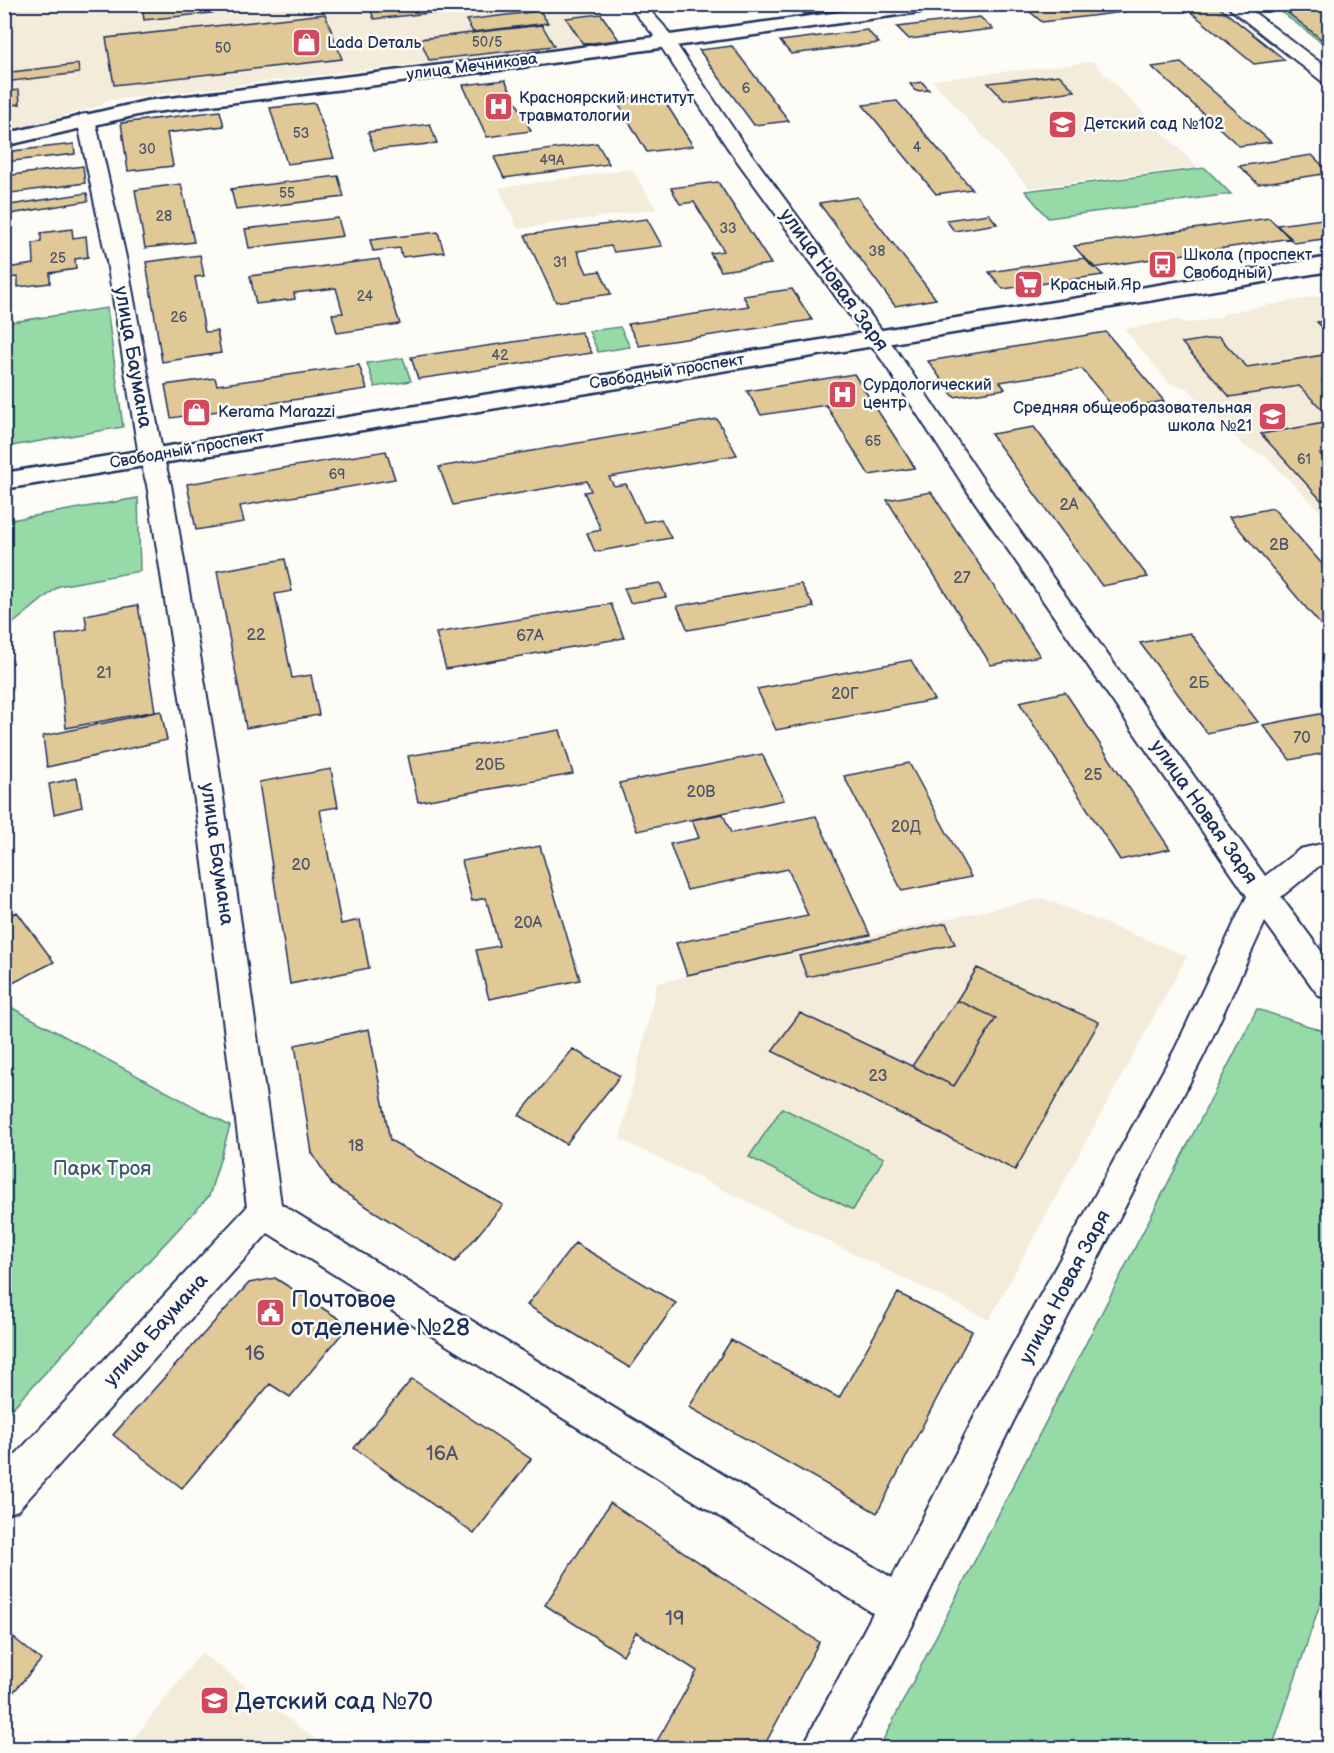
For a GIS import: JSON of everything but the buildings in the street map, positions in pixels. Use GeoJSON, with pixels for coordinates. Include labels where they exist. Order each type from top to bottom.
{"type":"FeatureCollection","features":[{"type":"Feature","properties":{"kind":"main road","name":"улица Мечникова"},"geometry":{"type":"LineString","coordinates":[[4,140],[86,119],[146,107],[664,42],[942,4]]}},
{"type":"Feature","properties":{"kind":"main road","name":"Свободный проспект"},"geometry":{"type":"LineString","coordinates":[[4,481],[1329,264]]}},
{"type":"Feature","properties":{"kind":"street","name":"улица Новая Заря"},"geometry":{"type":"LineString","coordinates":[[635,4],[658,30],[664,42],[826,272],[877,338],[966,471],[1262,895],[1189,1053],[999,1409],[900,1606],[824,1749]]}},
{"type":"Feature","properties":{"kind":"street"},"geometry":{"type":"LineString","coordinates":[[1232,4],[1329,79]]}},
{"type":"Feature","properties":{"kind":"street","name":"улица Баумана"},"geometry":{"type":"LineString","coordinates":[[4,1496],[265,1212],[203,755],[159,485],[151,456],[117,261],[86,119]]}},
{"type":"Feature","properties":{"kind":"street"},"geometry":{"type":"LineString","coordinates":[[1329,853],[1310,857],[1262,895],[1329,987]]}},
{"type":"Feature","properties":{"kind":"street"},"geometry":{"type":"LineString","coordinates":[[265,1212],[900,1606]]}},
{"type":"Feature","properties":{"kind":"shaded area"},"geometry":{"type":"Polygon","coordinates":[[[4,5],[595,5],[619,40],[104,101],[103,105],[5,132],[4,5]]]}},
{"type":"Feature","properties":{"kind":"shaded area","name":"Детский сад №102"},"geometry":{"type":"Polygon","coordinates":[[[1093,62],[1197,167],[1029,188],[932,80],[1093,62]]]}},
{"type":"Feature","properties":{"kind":"shaded area"},"geometry":{"type":"Polygon","coordinates":[[[632,169],[656,209],[518,229],[499,188],[632,169]]]}},
{"type":"Feature","properties":{"kind":"shaded area","name":"Средняя общеобразовательная школа №21"},"geometry":{"type":"Polygon","coordinates":[[[1329,294],[1329,520],[1265,456],[1245,447],[1187,388],[1169,383],[1124,329],[1176,320],[1189,323],[1220,318],[1224,313],[1329,294]]]}},
{"type":"Feature","properties":{"kind":"shaded area"},"geometry":{"type":"Polygon","coordinates":[[[1042,898],[1187,956],[989,1320],[620,1139],[657,983],[1042,898]]]}},
{"type":"Feature","properties":{"kind":"shaded area","name":"Детский сад №70"},"geometry":{"type":"Polygon","coordinates":[[[201,1653],[327,1748],[126,1748],[201,1653]]]}},
{"type":"Feature","properties":{"kind":"green space"},"geometry":{"type":"Polygon","coordinates":[[[1272,5],[1329,5],[1329,48],[1272,5]]]}},
{"type":"Feature","properties":{"kind":"green space"},"geometry":{"type":"Polygon","coordinates":[[[1205,168],[1231,194],[1048,218],[1025,191],[1205,168]]]}},
{"type":"Feature","properties":{"kind":"green space"},"geometry":{"type":"Polygon","coordinates":[[[107,308],[123,427],[5,447],[5,323],[107,308]]]}},
{"type":"Feature","properties":{"kind":"green space"},"geometry":{"type":"Polygon","coordinates":[[[620,327],[630,347],[598,352],[589,331],[620,327]]]}},
{"type":"Feature","properties":{"kind":"green space"},"geometry":{"type":"Polygon","coordinates":[[[403,358],[411,381],[375,387],[367,363],[403,358]]]}},
{"type":"Feature","properties":{"kind":"green space"},"geometry":{"type":"Polygon","coordinates":[[[138,498],[140,571],[59,586],[5,630],[5,521],[138,498]]]}},
{"type":"Feature","properties":{"kind":"green space","name":"Парк Троя"},"geometry":{"type":"Polygon","coordinates":[[[5,1004],[230,1126],[209,1196],[5,1416],[5,1004]]]}},
{"type":"Feature","properties":{"kind":"green space"},"geometry":{"type":"Polygon","coordinates":[[[1257,1009],[1330,1033],[1329,1577],[1272,1748],[879,1748],[1257,1009]]]}},
{"type":"Feature","properties":{"kind":"green space"},"geometry":{"type":"Polygon","coordinates":[[[782,1108],[884,1158],[853,1210],[749,1157],[782,1108]]]}},
{"type":"Feature","properties":{"kind":"place","name":"Lada Dеталь"},"geometry":{"type":"Point","coordinates":[306,43]}},
{"type":"Feature","properties":{"kind":"place","name":"Красноярский институт травматологии"},"geometry":{"type":"Point","coordinates":[498,107]}},
{"type":"Feature","properties":{"kind":"place","name":"Детский сад №102"},"geometry":{"type":"Point","coordinates":[1063,124]}},
{"type":"Feature","properties":{"kind":"place","name":"Школа (проспект Свободный)"},"geometry":{"type":"Point","coordinates":[1162,264]}},
{"type":"Feature","properties":{"kind":"place","name":"Красный Яр"},"geometry":{"type":"Point","coordinates":[1029,285]}},
{"type":"Feature","properties":{"kind":"place","name":"Сурдологический центр"},"geometry":{"type":"Point","coordinates":[842,394]}},
{"type":"Feature","properties":{"kind":"place","name":"Kerama Marazzi"},"geometry":{"type":"Point","coordinates":[197,412]}},
{"type":"Feature","properties":{"kind":"place","name":"Средняя общеобразовательная школа №21"},"geometry":{"type":"Point","coordinates":[1273,417]}},
{"type":"Feature","properties":{"kind":"place","name":"Почтовое отделение №28"},"geometry":{"type":"Point","coordinates":[270,1313]}},
{"type":"Feature","properties":{"kind":"place","name":"Детский сад №70"},"geometry":{"type":"Point","coordinates":[214,1701]}}]}
